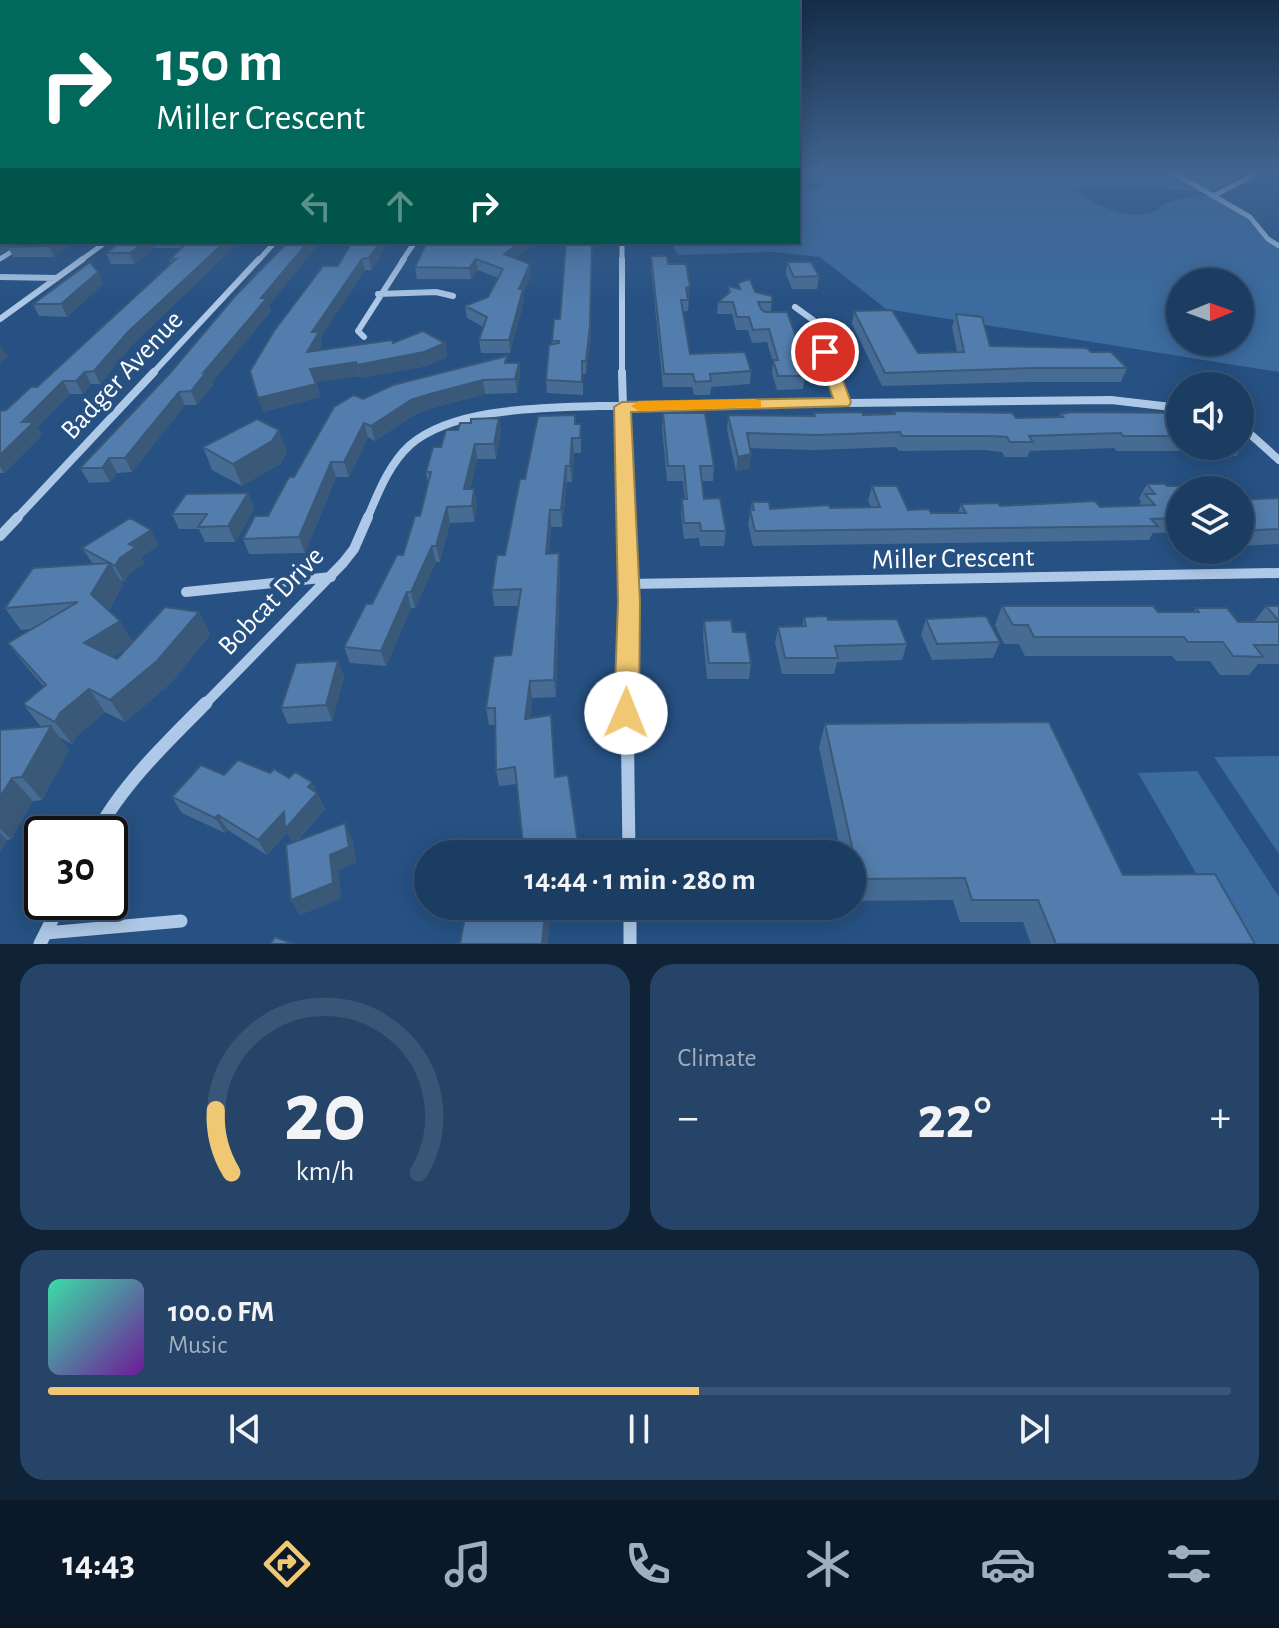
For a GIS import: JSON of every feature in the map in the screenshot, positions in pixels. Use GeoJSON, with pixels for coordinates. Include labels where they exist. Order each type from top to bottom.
{"type":"FeatureCollection","features":[{"type":"Feature","properties":{"kind":"street"},"geometry":{"type":"LineString","coordinates":[[1248,216],[1268,239],[1279,246]]}},
{"type":"Feature","properties":{"kind":"street"},"geometry":{"type":"LineString","coordinates":[[0,259],[24,244]]}},
{"type":"Feature","properties":{"kind":"street"},"geometry":{"type":"LineString","coordinates":[[0,319],[103,244]]}},
{"type":"Feature","properties":{"kind":"street","name":"Badger Avenue"},"geometry":{"type":"LineString","coordinates":[[0,536],[273,244]]}},
{"type":"Feature","properties":{"kind":"street"},"geometry":{"type":"LineString","coordinates":[[364,337],[358,331],[378,294],[414,244]]}},
{"type":"Feature","properties":{"kind":"street"},"geometry":{"type":"LineString","coordinates":[[622,244],[629,840]]}},
{"type":"Feature","properties":{"kind":"street"},"geometry":{"type":"LineString","coordinates":[[0,277],[58,278]]}},
{"type":"Feature","properties":{"kind":"street"},"geometry":{"type":"LineString","coordinates":[[378,294],[436,292],[453,296]]}},
{"type":"Feature","properties":{"kind":"street"},"geometry":{"type":"LineString","coordinates":[[795,307],[813,320],[843,402]]}},
{"type":"Feature","properties":{"kind":"street"},"geometry":{"type":"LineString","coordinates":[[622,407],[1111,400],[1166,406]]}},
{"type":"Feature","properties":{"kind":"street","name":"Bobcat Drive"},"geometry":{"type":"LineString","coordinates":[[106,816],[173,736],[352,552],[384,480],[402,454],[421,437],[448,424],[484,415],[622,407]]}},
{"type":"Feature","properties":{"kind":"street"},"geometry":{"type":"LineString","coordinates":[[1254,438],[1279,460]]}},
{"type":"Feature","properties":{"kind":"street","name":"Miller Crescent"},"geometry":{"type":"LineString","coordinates":[[628,584],[1279,573]]}},
{"type":"Feature","properties":{"kind":"street"},"geometry":{"type":"LineString","coordinates":[[186,592],[331,577]]}},
{"type":"Feature","properties":{"kind":"street"},"geometry":{"type":"LineString","coordinates":[[43,939],[52,920]]}},
{"type":"Feature","properties":{"kind":"street"},"geometry":{"type":"LineString","coordinates":[[630,920],[630,944]]}},
{"type":"Feature","properties":{"kind":"street"},"geometry":{"type":"LineString","coordinates":[[43,939],[181,921]]}},
{"type":"Feature","properties":{"kind":"shaded area"},"geometry":{"type":"Polygon","coordinates":[[[800,216],[1244,216],[1279,246],[1279,372],[1179,356],[1254,356],[1254,268],[1166,268],[1166,354],[886,309],[820,257],[773,252],[678,255],[672,244],[800,244],[800,216]]]}},
{"type":"Feature","properties":{"kind":"shaded area"},"geometry":{"type":"Polygon","coordinates":[[[1279,756],[1279,854],[1214,757],[1279,756]]]}},
{"type":"Feature","properties":{"kind":"shaded area"},"geometry":{"type":"Polygon","coordinates":[[[1197,771],[1279,897],[1279,944],[1237,944],[1138,773],[1197,771]]]}},
{"type":"Feature","properties":{"kind":"building"},"geometry":{"type":"Polygon","coordinates":[[[12,244],[52,244],[49,246],[8,247],[12,244]]]}},
{"type":"Feature","properties":{"kind":"building"},"geometry":{"type":"Polygon","coordinates":[[[117,244],[142,244],[130,253],[106,253],[117,244]]]}},
{"type":"Feature","properties":{"kind":"building"},"geometry":{"type":"Polygon","coordinates":[[[186,244],[223,244],[128,332],[94,371],[85,372],[76,381],[63,381],[22,422],[34,422],[0,455],[0,411],[6,410],[31,387],[37,387],[176,259],[169,260],[186,244]]]}},
{"type":"Feature","properties":{"kind":"building"},"geometry":{"type":"Polygon","coordinates":[[[286,244],[306,244],[191,391],[179,392],[125,458],[109,458],[102,468],[80,468],[171,372],[235,296],[286,244]]]}},
{"type":"Feature","properties":{"kind":"building"},"geometry":{"type":"Polygon","coordinates":[[[351,244],[379,244],[369,258],[362,259],[312,332],[319,332],[307,352],[392,340],[393,343],[423,331],[445,343],[424,352],[357,365],[356,362],[310,369],[316,384],[258,398],[250,371],[274,331],[323,266],[338,266],[351,244]]]}},
{"type":"Feature","properties":{"kind":"building"},"geometry":{"type":"Polygon","coordinates":[[[426,244],[518,244],[504,254],[530,264],[519,289],[523,289],[509,340],[479,340],[487,317],[465,306],[488,297],[503,269],[476,259],[469,268],[415,267],[426,244]]]}},
{"type":"Feature","properties":{"kind":"building"},"geometry":{"type":"Polygon","coordinates":[[[566,244],[592,244],[590,326],[586,361],[582,361],[582,382],[546,380],[549,345],[559,343],[552,341],[554,319],[560,319],[566,244]]]}},
{"type":"Feature","properties":{"kind":"building"},"geometry":{"type":"Polygon","coordinates":[[[651,256],[667,256],[668,264],[686,264],[690,286],[686,288],[688,300],[681,300],[690,354],[745,352],[751,371],[710,374],[711,381],[695,382],[693,374],[664,374],[651,256]]]}},
{"type":"Feature","properties":{"kind":"building"},"geometry":{"type":"Polygon","coordinates":[[[90,262],[98,272],[61,304],[33,304],[90,262]]]}},
{"type":"Feature","properties":{"kind":"building"},"geometry":{"type":"Polygon","coordinates":[[[787,262],[811,262],[819,276],[794,277],[787,262]]]}},
{"type":"Feature","properties":{"kind":"building"},"geometry":{"type":"Polygon","coordinates":[[[750,279],[755,292],[772,296],[772,302],[758,302],[761,309],[765,312],[787,312],[802,353],[797,354],[805,376],[778,376],[773,360],[778,360],[769,329],[753,330],[749,317],[737,317],[733,302],[718,302],[730,292],[728,286],[740,289],[738,283],[750,279]]]}},
{"type":"Feature","properties":{"kind":"building"},"geometry":{"type":"Polygon","coordinates":[[[892,310],[918,353],[964,352],[956,314],[982,317],[990,346],[1087,348],[1091,352],[1111,352],[1127,368],[885,373],[854,311],[892,310]]]}},
{"type":"Feature","properties":{"kind":"building"},"geometry":{"type":"Polygon","coordinates":[[[507,356],[505,363],[519,363],[515,379],[483,380],[430,394],[411,400],[371,426],[364,423],[344,462],[331,462],[299,537],[243,539],[255,516],[268,516],[334,407],[354,395],[363,399],[393,385],[507,356]]]}},
{"type":"Feature","properties":{"kind":"building"},"geometry":{"type":"Polygon","coordinates":[[[893,411],[1012,413],[1016,418],[1063,417],[1060,414],[1066,412],[1166,413],[1166,436],[1123,436],[1121,433],[1029,436],[1033,442],[1010,442],[1007,437],[902,436],[900,432],[817,435],[747,433],[751,454],[738,457],[728,415],[895,414],[893,411]]]}},
{"type":"Feature","properties":{"kind":"building"},"geometry":{"type":"Polygon","coordinates":[[[663,413],[705,413],[714,466],[700,466],[704,499],[720,498],[726,531],[701,531],[700,523],[684,523],[682,499],[687,499],[684,466],[668,466],[663,413]]]}},
{"type":"Feature","properties":{"kind":"building"},"geometry":{"type":"Polygon","coordinates":[[[575,415],[575,424],[581,424],[580,438],[572,438],[561,510],[550,510],[546,554],[559,553],[554,680],[530,681],[525,719],[551,715],[555,777],[568,775],[578,840],[523,840],[515,767],[496,770],[495,708],[486,708],[494,656],[511,655],[521,589],[492,590],[497,555],[505,555],[520,479],[525,479],[538,416],[575,415]]]}},
{"type":"Feature","properties":{"kind":"building"},"geometry":{"type":"Polygon","coordinates":[[[499,418],[494,444],[475,444],[464,489],[474,489],[472,506],[447,507],[436,546],[432,546],[411,592],[407,592],[381,651],[344,647],[366,604],[372,604],[397,555],[403,555],[415,516],[420,516],[431,472],[426,472],[433,447],[441,447],[446,430],[458,430],[460,423],[471,423],[471,419],[499,418]]]}},
{"type":"Feature","properties":{"kind":"building"},"geometry":{"type":"Polygon","coordinates":[[[257,419],[279,430],[272,441],[233,464],[203,447],[257,419]]]}},
{"type":"Feature","properties":{"kind":"building"},"geometry":{"type":"Polygon","coordinates":[[[1147,484],[1166,485],[1166,518],[1151,519],[1158,526],[755,531],[750,510],[754,510],[752,502],[769,502],[770,509],[829,505],[830,508],[880,507],[872,486],[897,486],[908,510],[929,509],[931,513],[966,513],[961,504],[998,503],[1000,506],[1095,501],[1100,507],[1155,505],[1145,494],[1155,494],[1147,484]]]}},
{"type":"Feature","properties":{"kind":"building"},"geometry":{"type":"Polygon","coordinates":[[[248,493],[228,526],[198,527],[207,514],[172,514],[186,494],[248,493]]]}},
{"type":"Feature","properties":{"kind":"building"},"geometry":{"type":"Polygon","coordinates":[[[1279,498],[1279,529],[1254,530],[1254,499],[1279,498]]]}},
{"type":"Feature","properties":{"kind":"building"},"geometry":{"type":"Polygon","coordinates":[[[130,518],[151,530],[129,544],[136,547],[120,558],[115,566],[82,548],[130,518]]]}},
{"type":"Feature","properties":{"kind":"building"},"geometry":{"type":"Polygon","coordinates":[[[110,563],[91,594],[120,621],[84,643],[117,659],[165,607],[199,612],[157,661],[110,700],[89,689],[60,713],[55,722],[23,704],[46,685],[8,643],[78,602],[5,608],[33,568],[110,563]]]}},
{"type":"Feature","properties":{"kind":"building"},"geometry":{"type":"Polygon","coordinates":[[[1002,606],[1153,606],[1158,612],[1227,608],[1238,622],[1279,622],[1279,645],[1254,645],[1263,657],[1233,656],[1223,642],[1188,642],[1184,637],[1034,637],[1028,625],[1013,625],[1002,606]]]}},
{"type":"Feature","properties":{"kind":"building"},"geometry":{"type":"Polygon","coordinates":[[[1266,606],[1279,606],[1279,621],[1266,606]]]}},
{"type":"Feature","properties":{"kind":"building"},"geometry":{"type":"Polygon","coordinates":[[[827,616],[828,620],[897,619],[907,644],[835,646],[838,658],[785,658],[778,627],[806,626],[804,617],[827,616]]]}},
{"type":"Feature","properties":{"kind":"building"},"geometry":{"type":"Polygon","coordinates":[[[986,616],[1000,642],[937,644],[926,619],[986,616]]]}},
{"type":"Feature","properties":{"kind":"building"},"geometry":{"type":"Polygon","coordinates":[[[731,620],[733,632],[746,632],[751,663],[709,663],[704,621],[731,620]]]}},
{"type":"Feature","properties":{"kind":"building"},"geometry":{"type":"Polygon","coordinates":[[[338,661],[326,705],[281,708],[296,663],[338,661]]]}},
{"type":"Feature","properties":{"kind":"building"},"geometry":{"type":"Polygon","coordinates":[[[1049,722],[1123,875],[1215,874],[1255,944],[1056,944],[1038,900],[972,900],[965,878],[866,879],[866,840],[850,840],[825,724],[1049,722]]]}},
{"type":"Feature","properties":{"kind":"building"},"geometry":{"type":"Polygon","coordinates":[[[51,726],[22,777],[12,778],[0,797],[0,730],[51,726]]]}},
{"type":"Feature","properties":{"kind":"building"},"geometry":{"type":"Polygon","coordinates":[[[238,760],[270,773],[274,769],[289,778],[295,772],[312,782],[308,787],[317,793],[285,829],[284,812],[258,840],[218,815],[215,818],[172,797],[201,765],[224,775],[238,760]]]}},
{"type":"Feature","properties":{"kind":"building"},"geometry":{"type":"Polygon","coordinates":[[[345,823],[349,847],[330,855],[333,883],[291,900],[286,845],[345,823]]]}},
{"type":"Feature","properties":{"kind":"building"},"geometry":{"type":"Polygon","coordinates":[[[464,920],[545,920],[542,944],[460,944],[464,920]]]}},
{"type":"Feature","properties":{"kind":"building"},"geometry":{"type":"Polygon","coordinates":[[[275,937],[294,944],[270,944],[275,937]]]}},
{"type":"Feature","properties":{"kind":"slow traffic"},"geometry":{"type":"LineString","coordinates":[[639,406],[755,404]]}},
{"type":"Feature","properties":{"kind":"route"},"geometry":{"type":"LineString","coordinates":[[626,713],[629,602],[622,407],[843,402],[825,352]]}}]}
